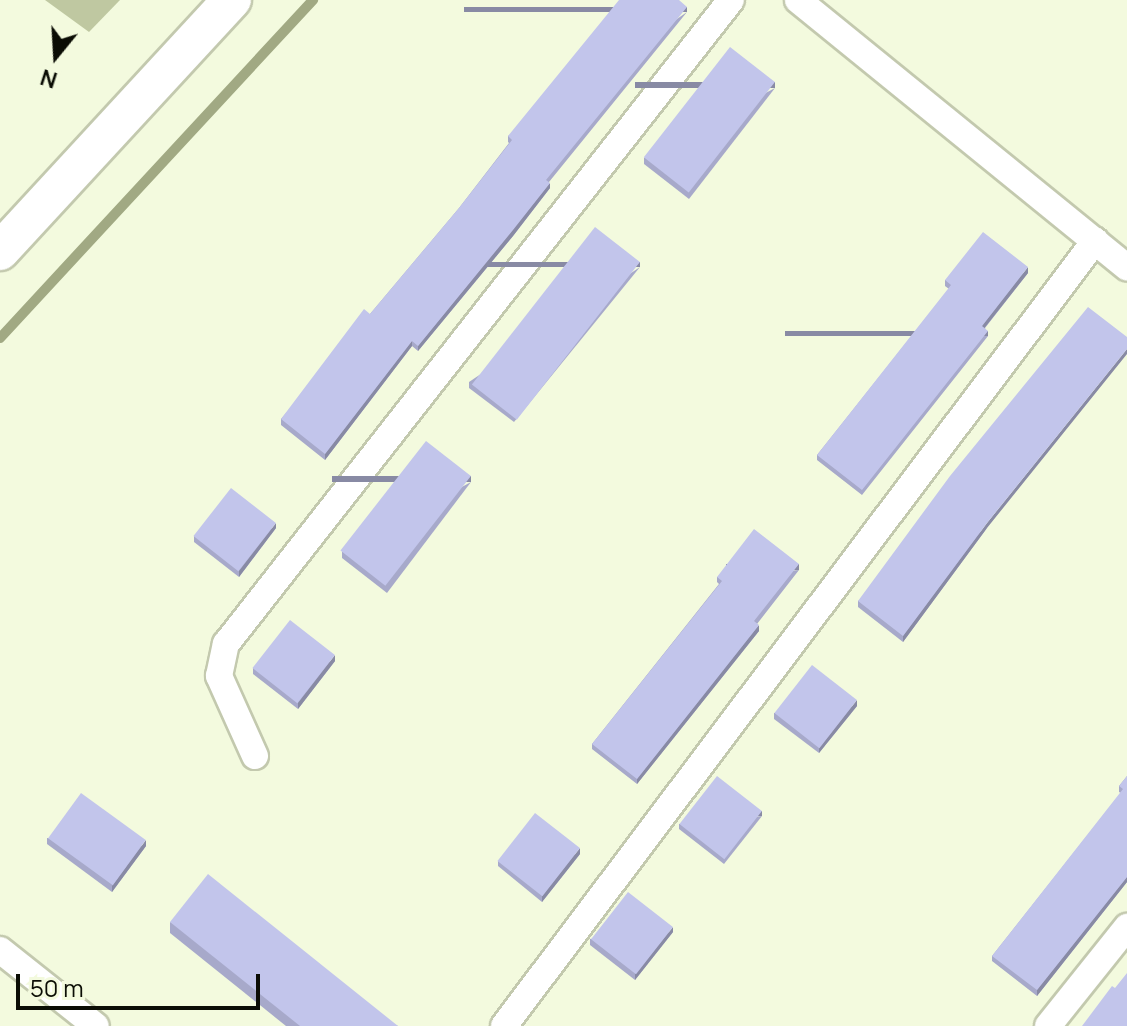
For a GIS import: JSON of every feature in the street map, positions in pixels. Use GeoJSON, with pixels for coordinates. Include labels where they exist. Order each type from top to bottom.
{"type":"FeatureCollection","features":[{"type":"Feature","properties":{"kind":"street"},"geometry":{"type":"LineString","coordinates":[[0,251],[232,0]]}},
{"type":"Feature","properties":{"kind":"street"},"geometry":{"type":"LineString","coordinates":[[255,756],[219,676],[226,644],[731,0]]}},
{"type":"Feature","properties":{"kind":"street"},"geometry":{"type":"LineString","coordinates":[[798,0],[1127,267]]}},
{"type":"Feature","properties":{"kind":"street"},"geometry":{"type":"LineString","coordinates":[[504,1026],[1095,241]]}},
{"type":"Feature","properties":{"kind":"street"},"geometry":{"type":"LineString","coordinates":[[1048,1026],[1127,927]]}},
{"type":"Feature","properties":{"kind":"street"},"geometry":{"type":"LineString","coordinates":[[0,950],[96,1026]]}},
{"type":"Feature","properties":{"kind":"green space"},"geometry":{"type":"Polygon","coordinates":[[[45,0],[120,0],[89,32],[45,0]]]}},
{"type":"Feature","properties":{"kind":"building"},"geometry":{"type":"Polygon","coordinates":[[[619,0],[679,0],[687,7],[546,180],[550,183],[513,230],[418,346],[412,341],[325,454],[281,419],[364,309],[370,314],[459,208],[512,140],[508,136],[619,0]]]}},
{"type":"Feature","properties":{"kind":"building"},"geometry":{"type":"Polygon","coordinates":[[[730,47],[775,82],[689,192],[644,157],[730,47]]]}},
{"type":"Feature","properties":{"kind":"building"},"geometry":{"type":"Polygon","coordinates":[[[595,227],[640,262],[517,420],[472,385],[595,227]]]}},
{"type":"Feature","properties":{"kind":"building"},"geometry":{"type":"Polygon","coordinates":[[[983,232],[1028,267],[982,326],[988,331],[862,490],[817,455],[951,285],[945,280],[983,232]]]}},
{"type":"Feature","properties":{"kind":"building"},"geometry":{"type":"Polygon","coordinates":[[[1088,307],[1127,337],[1127,349],[987,523],[903,636],[858,601],[950,476],[1088,307]]]}},
{"type":"Feature","properties":{"kind":"building"},"geometry":{"type":"Polygon","coordinates":[[[426,441],[471,476],[385,586],[340,551],[426,441]]]}},
{"type":"Feature","properties":{"kind":"building"},"geometry":{"type":"Polygon","coordinates":[[[231,488],[276,523],[238,571],[193,536],[231,488]]]}},
{"type":"Feature","properties":{"kind":"building"},"geometry":{"type":"Polygon","coordinates":[[[754,529],[799,564],[754,621],[759,625],[637,779],[592,744],[722,581],[717,577],[754,529]]]}},
{"type":"Feature","properties":{"kind":"building"},"geometry":{"type":"Polygon","coordinates":[[[290,620],[335,655],[297,703],[252,668],[290,620]]]}},
{"type":"Feature","properties":{"kind":"building"},"geometry":{"type":"Polygon","coordinates":[[[812,665],[857,700],[819,748],[774,713],[812,665]]]}},
{"type":"Feature","properties":{"kind":"building"},"geometry":{"type":"Polygon","coordinates":[[[717,776],[762,811],[724,859],[679,824],[717,776]]]}},
{"type":"Feature","properties":{"kind":"building"},"geometry":{"type":"Polygon","coordinates":[[[1127,776],[1127,877],[1037,990],[992,956],[1123,789],[1119,786],[1127,776]]]}},
{"type":"Feature","properties":{"kind":"building"},"geometry":{"type":"Polygon","coordinates":[[[81,793],[146,840],[113,885],[48,838],[81,793]]]}},
{"type":"Feature","properties":{"kind":"building"},"geometry":{"type":"Polygon","coordinates":[[[535,813],[580,848],[542,896],[497,861],[535,813]]]}},
{"type":"Feature","properties":{"kind":"building"},"geometry":{"type":"Polygon","coordinates":[[[208,874],[398,1026],[300,1026],[170,922],[208,874]]]}},
{"type":"Feature","properties":{"kind":"building"},"geometry":{"type":"Polygon","coordinates":[[[628,892],[673,927],[636,974],[591,939],[628,892]]]}},
{"type":"Feature","properties":{"kind":"building"},"geometry":{"type":"Polygon","coordinates":[[[1127,973],[1127,1026],[1082,1026],[1112,986],[1115,988],[1127,973]]]}},
{"type":"Feature","properties":{"kind":"waterway"},"geometry":{"type":"LineString","coordinates":[[0,338],[313,0]]}}]}
